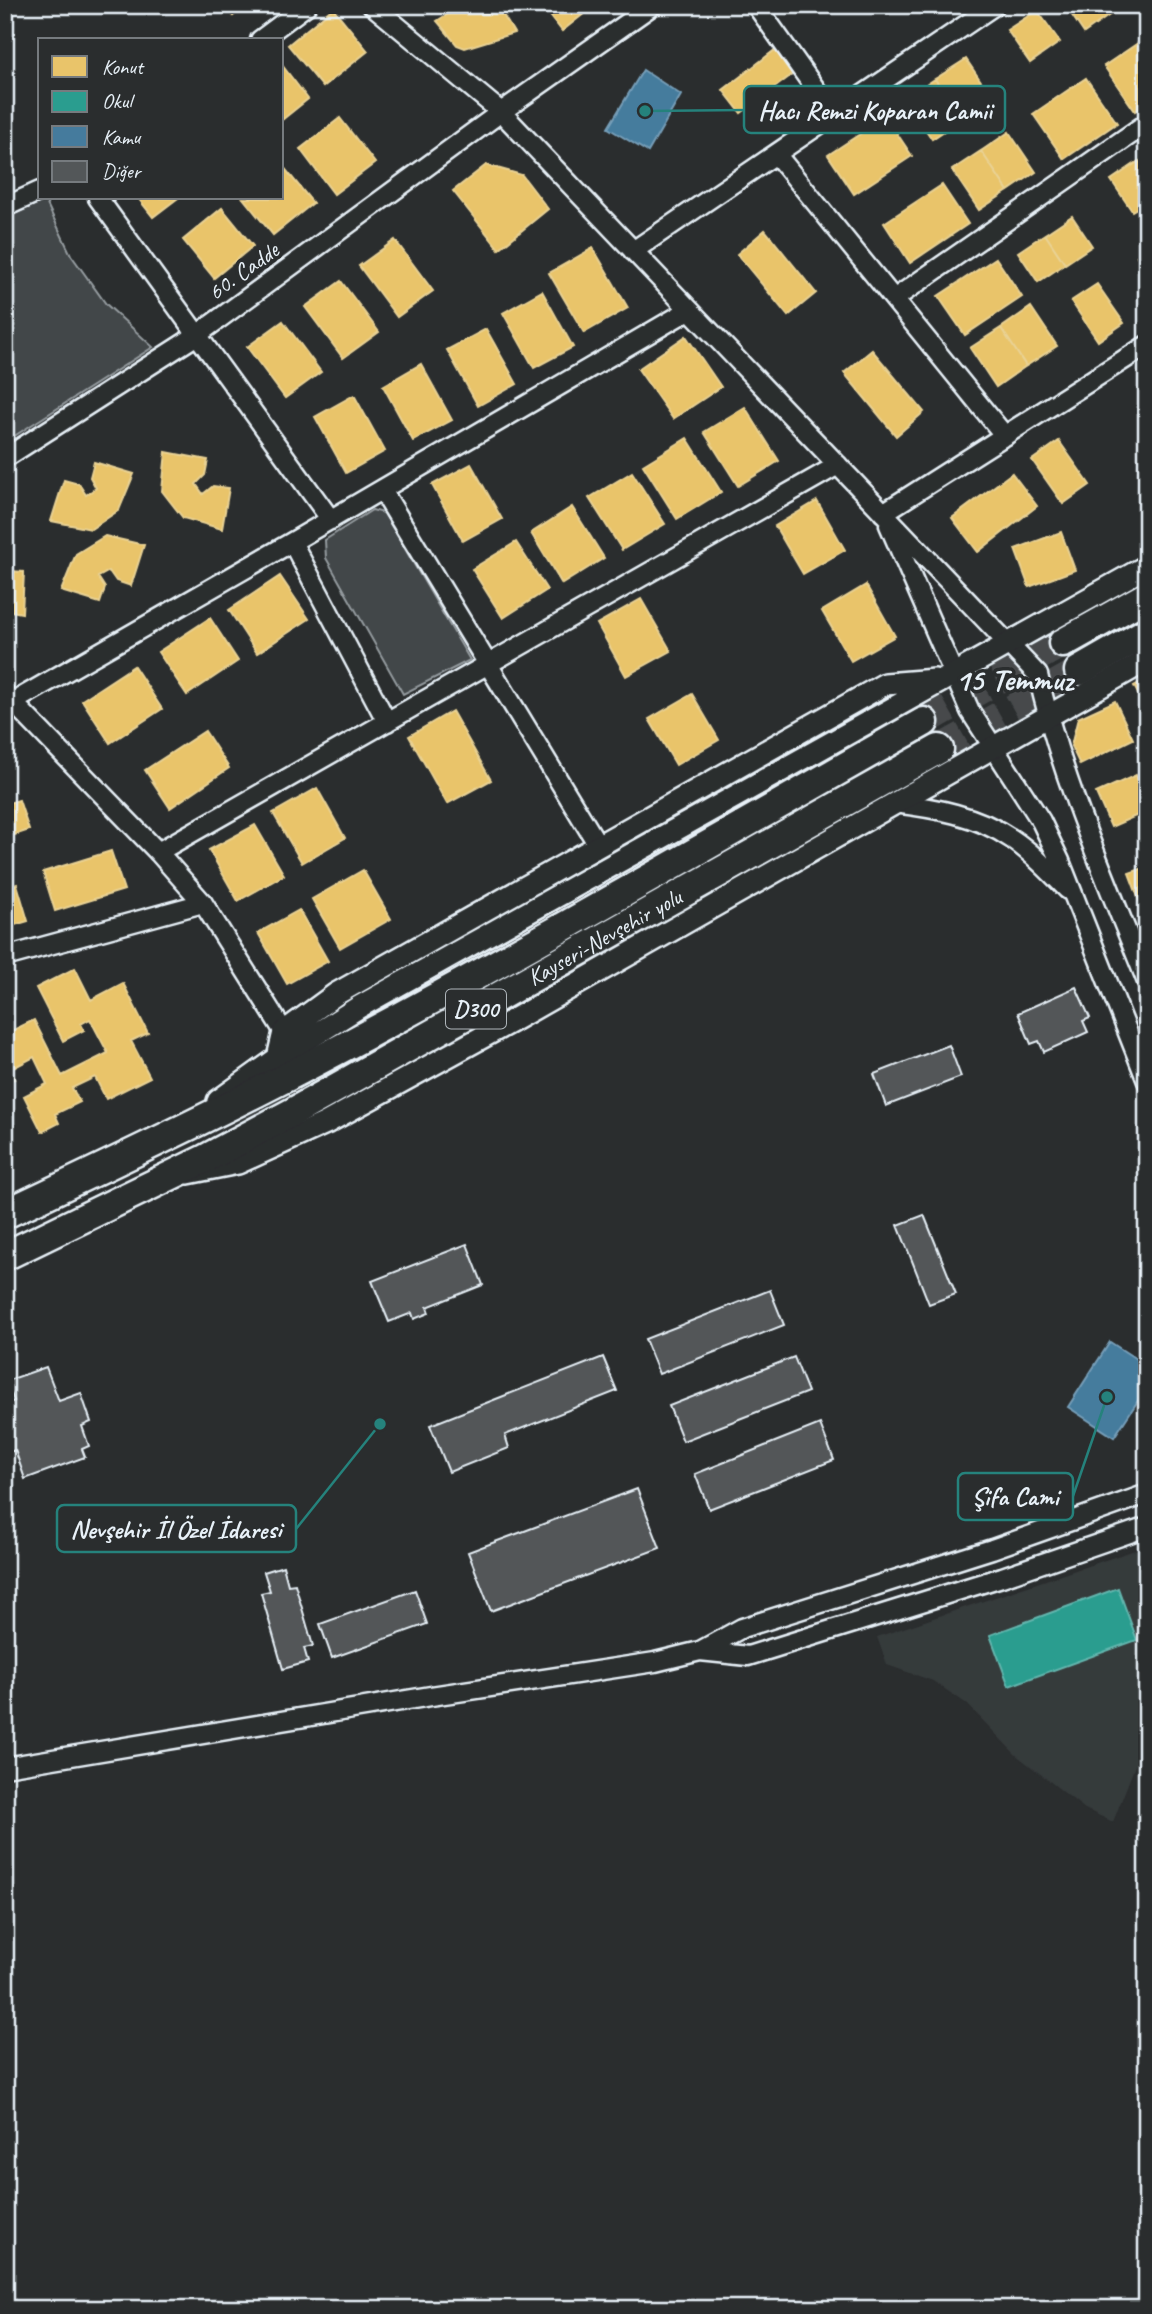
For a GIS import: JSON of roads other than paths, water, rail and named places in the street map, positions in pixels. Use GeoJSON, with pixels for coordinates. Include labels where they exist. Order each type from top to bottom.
{"type":"FeatureCollection","features":[{"type":"Feature","properties":{"kind":"highway"},"geometry":{"type":"LineString","coordinates":[[1063,643],[1147,596]]}},
{"type":"Feature","properties":{"kind":"highway"},"geometry":{"type":"LineString","coordinates":[[1079,671],[1147,632]]}},
{"type":"Feature","properties":{"kind":"highway","name":"Kayseri-Nevşehir yolu"},"geometry":{"type":"LineString","coordinates":[[5,1214],[301,1070],[924,722]]}},
{"type":"Feature","properties":{"kind":"highway","name":"Kayseri-Nevşehir yolu"},"geometry":{"type":"LineString","coordinates":[[5,1255],[175,1174],[295,1111],[939,749]]}},
{"type":"Feature","properties":{"kind":"street"},"geometry":{"type":"LineString","coordinates":[[263,38],[307,5]]}},
{"type":"Feature","properties":{"kind":"street"},"geometry":{"type":"LineString","coordinates":[[372,5],[501,112],[1038,674],[1068,781],[1147,982]]}},
{"type":"Feature","properties":{"kind":"street","name":"60. Cadde"},"geometry":{"type":"LineString","coordinates":[[5,458],[197,335],[501,112],[653,5]]}},
{"type":"Feature","properties":{"kind":"street"},"geometry":{"type":"LineString","coordinates":[[756,5],[834,114]]}},
{"type":"Feature","properties":{"kind":"street"},"geometry":{"type":"LineString","coordinates":[[633,251],[995,5]]}},
{"type":"Feature","properties":{"kind":"street"},"geometry":{"type":"LineString","coordinates":[[894,299],[1147,123]]}},
{"type":"Feature","properties":{"kind":"street"},"geometry":{"type":"LineString","coordinates":[[776,153],[1005,436]]}},
{"type":"Feature","properties":{"kind":"street"},"geometry":{"type":"LineString","coordinates":[[5,207],[38,192]]}},
{"type":"Feature","properties":{"kind":"street"},"geometry":{"type":"LineString","coordinates":[[99,200],[331,520]]}},
{"type":"Feature","properties":{"kind":"street"},"geometry":{"type":"LineString","coordinates":[[284,1032],[203,903],[158,852],[9,698],[331,520],[689,310]]}},
{"type":"Feature","properties":{"kind":"street"},"geometry":{"type":"LineString","coordinates":[[883,513],[1147,345]]}},
{"type":"Feature","properties":{"kind":"street"},"geometry":{"type":"LineString","coordinates":[[158,852],[838,465]]}},
{"type":"Feature","properties":{"kind":"street"},"geometry":{"type":"LineString","coordinates":[[382,490],[598,845]]}},
{"type":"Feature","properties":{"kind":"street"},"geometry":{"type":"LineString","coordinates":[[883,513],[949,676],[1041,821],[1075,897],[1147,1081]]}},
{"type":"Feature","properties":{"kind":"street"},"geometry":{"type":"LineString","coordinates":[[292,542],[387,722]]}},
{"type":"Feature","properties":{"kind":"street"},"geometry":{"type":"LineString","coordinates":[[163,1139],[278,1058],[359,1007],[1147,566]]}},
{"type":"Feature","properties":{"kind":"street"},"geometry":{"type":"LineString","coordinates":[[175,1174],[198,1173],[239,1163],[326,1123],[510,1022],[1147,660]]}},
{"type":"Feature","properties":{"kind":"street"},"geometry":{"type":"LineString","coordinates":[[278,1058],[284,1032],[336,994],[885,684],[949,676]]}},
{"type":"Feature","properties":{"kind":"street"},"geometry":{"type":"LineString","coordinates":[[894,803],[949,811],[979,821],[1031,854],[1075,897]]}},
{"type":"Feature","properties":{"kind":"street"},"geometry":{"type":"LineString","coordinates":[[5,957],[203,903]]}},
{"type":"Feature","properties":{"kind":"street"},"geometry":{"type":"LineString","coordinates":[[5,1767],[431,1696],[655,1662],[700,1651],[742,1628],[992,1549],[1147,1494]]}},
{"type":"Feature","properties":{"kind":"street"},"geometry":{"type":"LineString","coordinates":[[700,1651],[748,1656],[1002,1577],[1147,1528]]}},
{"type":"Feature","properties":{"kind":"tunnel"},"geometry":{"type":"LineString","coordinates":[[924,722],[1063,643]]}},
{"type":"Feature","properties":{"kind":"tunnel"},"geometry":{"type":"LineString","coordinates":[[939,749],[1079,671]]}},
{"type":"Feature","properties":{"kind":"place","name":"Hacı Remzi Koparan Camii"},"geometry":{"type":"Point","coordinates":[645,111]}},
{"type":"Feature","properties":{"kind":"place","name":"Şifa Cami"},"geometry":{"type":"Point","coordinates":[1107,1397]}},
{"type":"Feature","properties":{"kind":"place","name":"Nevşehir İl Özel İdaresi"},"geometry":{"type":"Point","coordinates":[380,1424]}},
{"type":"Feature","properties":{"kind":"district","name":"15 Temmuz"},"geometry":{"type":"Point","coordinates":[1014,679]}}]}
